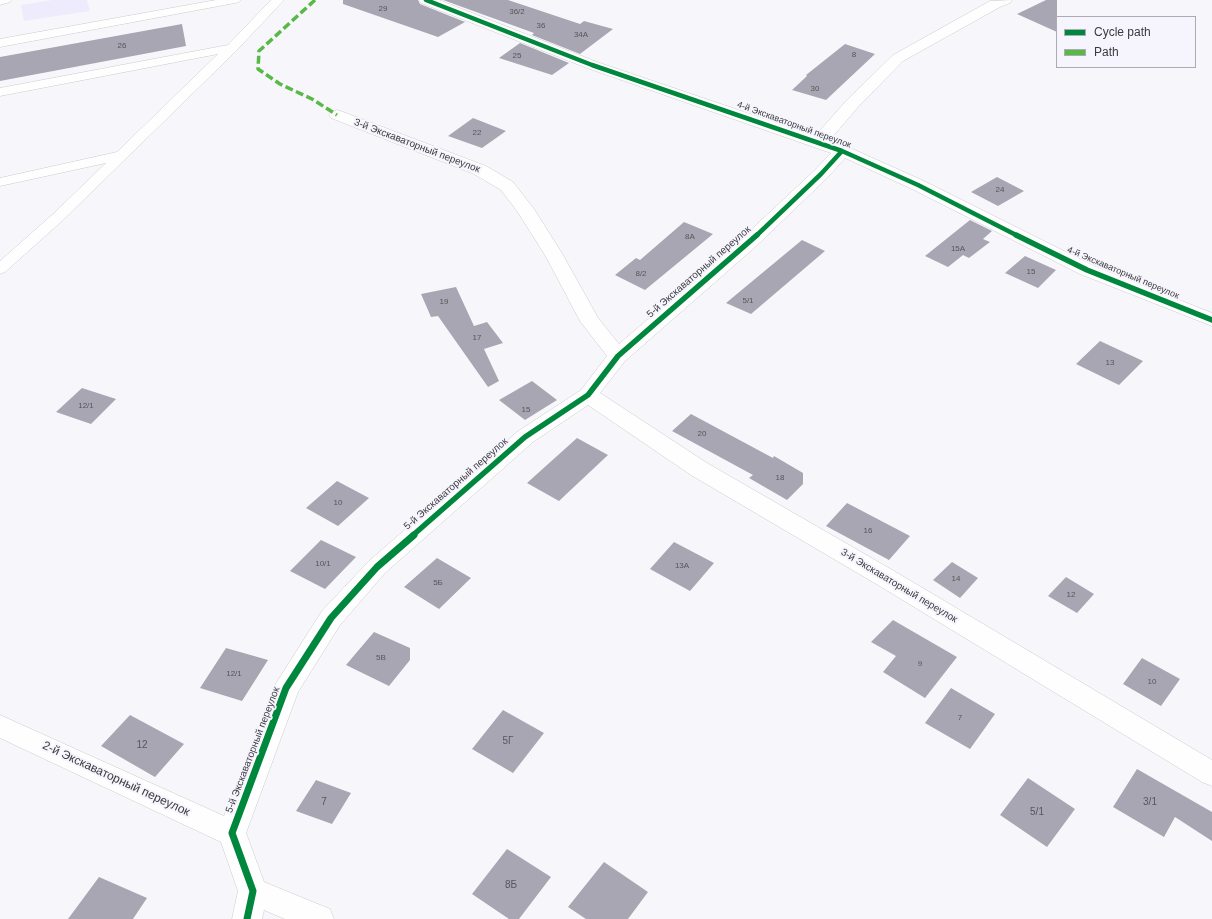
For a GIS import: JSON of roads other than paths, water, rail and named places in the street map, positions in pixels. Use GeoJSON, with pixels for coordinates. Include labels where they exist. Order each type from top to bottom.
{"type":"FeatureCollection","features":[{"type":"Feature","properties":{"kind":"street","name":"4-й Экскаваторный переулок"},"geometry":{"type":"LineString","coordinates":[[426,0],[592,65],[842,151],[918,185],[1087,270],[1212,320]]}},
{"type":"Feature","properties":{"kind":"street"},"geometry":{"type":"LineString","coordinates":[[819,142],[852,104],[898,58],[995,4],[1005,0]]}},
{"type":"Feature","properties":{"kind":"street","name":"3-й Экскаваторный переулок"},"geometry":{"type":"LineString","coordinates":[[337,114],[480,170],[507,186],[525,209],[554,255],[590,321],[618,356]]}},
{"type":"Feature","properties":{"kind":"street","name":"5-й Экскаваторный переулок"},"geometry":{"type":"LineString","coordinates":[[232,833],[286,688],[331,618],[377,567],[524,437],[588,395],[618,356],[746,245],[821,174],[842,151]]}},
{"type":"Feature","properties":{"kind":"street","name":"3-й Экскаваторный переулок"},"geometry":{"type":"LineString","coordinates":[[588,395],[699,469],[886,578],[1212,774]]}},
{"type":"Feature","properties":{"kind":"street","name":"2-й Экскаваторный переулок"},"geometry":{"type":"LineString","coordinates":[[0,726],[232,833]]}},
{"type":"Feature","properties":{"kind":"street"},"geometry":{"type":"LineString","coordinates":[[232,833],[253,891],[246,919]]}},
{"type":"Feature","properties":{"kind":"street"},"geometry":{"type":"LineString","coordinates":[[253,891],[319,919]]}},
{"type":"Feature","properties":{"kind":"lane"},"geometry":{"type":"LineString","coordinates":[[0,1],[6,0]]}},
{"type":"Feature","properties":{"kind":"lane"},"geometry":{"type":"LineString","coordinates":[[0,43],[235,0]]}},
{"type":"Feature","properties":{"kind":"lane"},"geometry":{"type":"LineString","coordinates":[[0,269],[57,218],[232,48],[278,0]]}},
{"type":"Feature","properties":{"kind":"lane"},"geometry":{"type":"LineString","coordinates":[[0,92],[232,48]]}},
{"type":"Feature","properties":{"kind":"lane"},"geometry":{"type":"LineString","coordinates":[[0,182],[122,155]]}}]}
